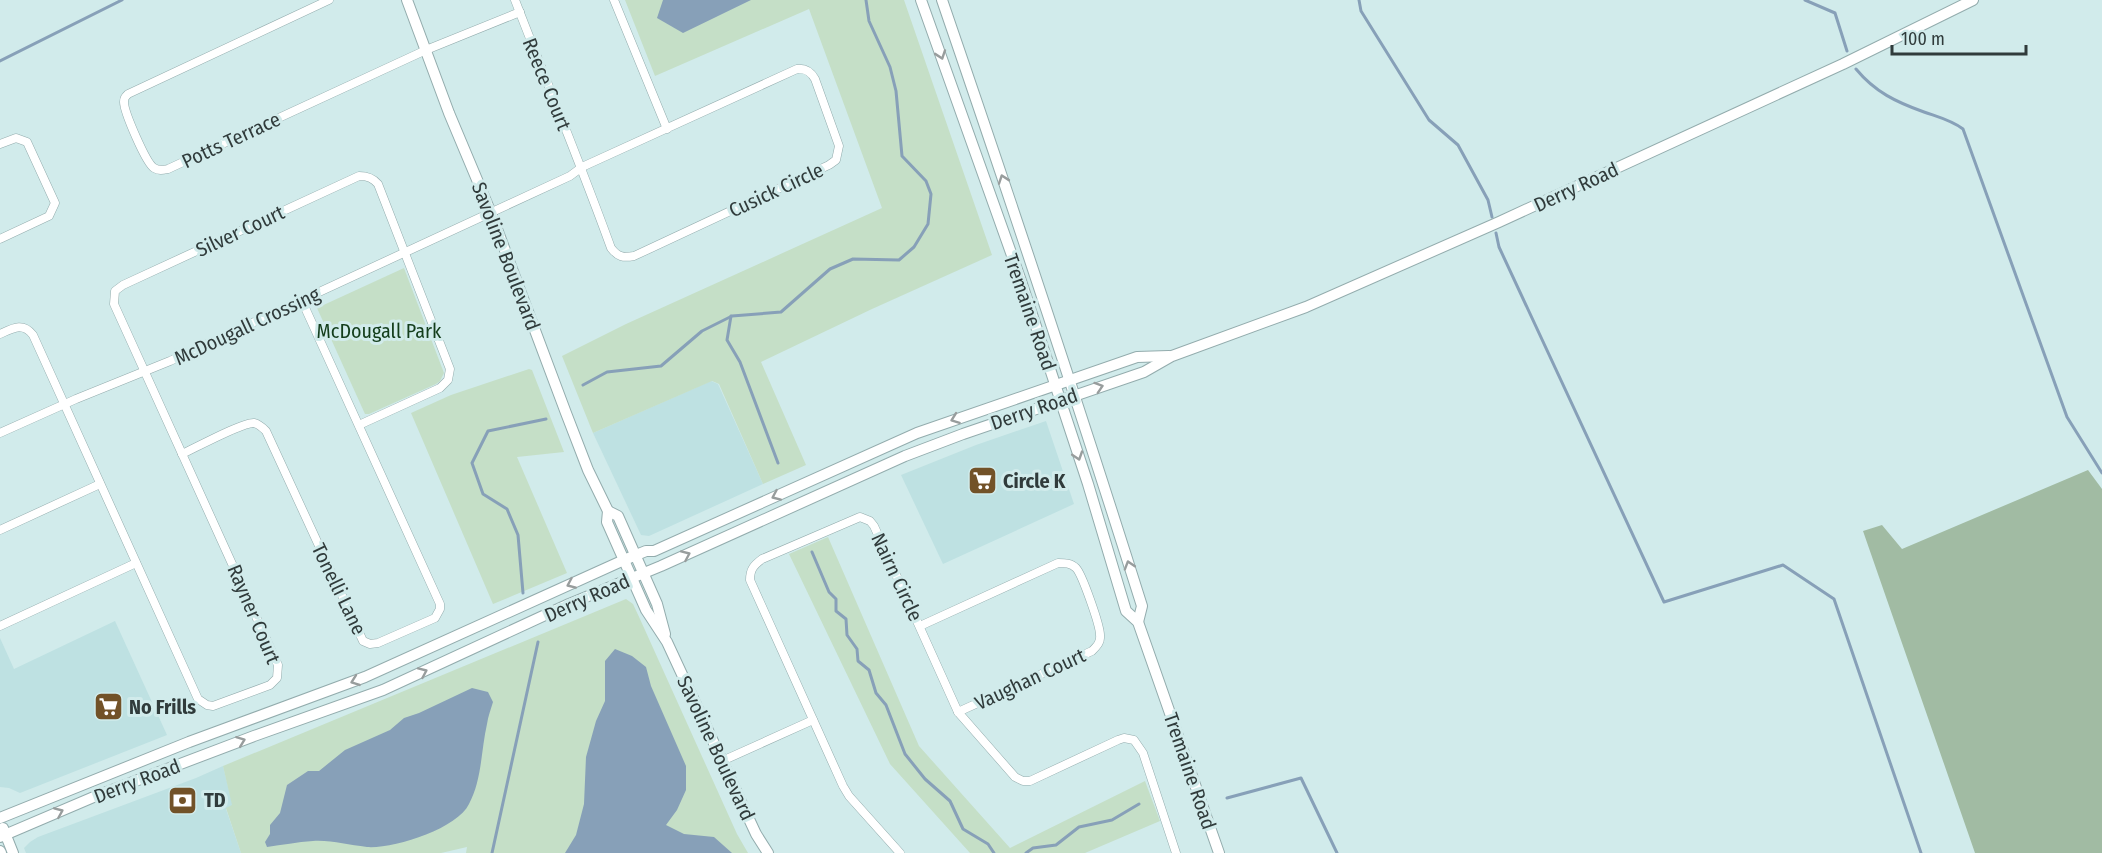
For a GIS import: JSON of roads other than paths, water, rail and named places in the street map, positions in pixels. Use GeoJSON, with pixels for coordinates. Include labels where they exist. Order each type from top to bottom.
{"type":"FeatureCollection","features":[{"type":"Feature","properties":{"kind":"main road","name":"Savoline Boulevard"},"geometry":{"type":"LineString","coordinates":[[407,0],[449,113],[491,213],[588,470],[608,512],[608,522],[624,560],[646,610],[667,642],[756,834],[768,853]]}},
{"type":"Feature","properties":{"kind":"main road","name":"Tremaine Road"},"geometry":{"type":"LineString","coordinates":[[921,0],[1020,278],[1126,611],[1138,622],[1219,853]]}},
{"type":"Feature","properties":{"kind":"main road","name":"Tremaine Road"},"geometry":{"type":"LineString","coordinates":[[942,0],[1076,395],[1142,606],[1138,622]]}},
{"type":"Feature","properties":{"kind":"main road","name":"Derry Road"},"geometry":{"type":"LineString","coordinates":[[3,836],[96,796],[383,690],[905,456],[1144,372],[1172,356],[1306,307],[1499,222],[1842,64],[1973,0]]}},
{"type":"Feature","properties":{"kind":"main road","name":"Derry Road"},"geometry":{"type":"LineString","coordinates":[[0,819],[189,742],[365,677],[624,560],[646,551],[654,551],[916,433],[1137,357],[1172,356]]}},
{"type":"Feature","properties":{"kind":"main road","name":"Savoline Boulevard"},"geometry":{"type":"LineString","coordinates":[[608,512],[618,516],[657,604],[667,642]]}},
{"type":"Feature","properties":{"kind":"main road"},"geometry":{"type":"LineString","coordinates":[[0,819],[3,836],[13,853]]}},
{"type":"Feature","properties":{"kind":"street","name":"Potts Terrace"},"geometry":{"type":"LineString","coordinates":[[329,0],[128,94],[124,100],[125,109],[150,164],[158,170],[168,169],[426,50],[520,12]]}},
{"type":"Feature","properties":{"kind":"street","name":"Reece Court"},"geometry":{"type":"LineString","coordinates":[[515,0],[558,114],[582,167]]}},
{"type":"Feature","properties":{"kind":"street"},"geometry":{"type":"LineString","coordinates":[[614,0],[667,129]]}},
{"type":"Feature","properties":{"kind":"street","name":"Cusick Circle"},"geometry":{"type":"LineString","coordinates":[[491,213],[570,176],[582,167],[802,68],[810,72],[815,79],[839,150],[836,160],[829,165],[627,257],[616,254],[611,248],[582,167]]}},
{"type":"Feature","properties":{"kind":"street"},"geometry":{"type":"LineString","coordinates":[[0,144],[16,138],[27,141],[55,203],[49,216],[0,239]]}},
{"type":"Feature","properties":{"kind":"street","name":"Silver Court"},"geometry":{"type":"LineString","coordinates":[[145,373],[114,304],[114,295],[119,287],[359,176],[365,176],[374,179],[378,184],[450,369],[450,376],[440,388],[359,425]]}},
{"type":"Feature","properties":{"kind":"street","name":"McDougall Crossing"},"geometry":{"type":"LineString","coordinates":[[0,433],[64,404],[145,373],[491,213]]}},
{"type":"Feature","properties":{"kind":"street","name":"Tonelli Lane"},"geometry":{"type":"LineString","coordinates":[[182,454],[248,424],[253,423],[262,427],[266,431],[361,639],[365,643],[374,644],[432,620],[438,614],[440,604],[302,301]]}},
{"type":"Feature","properties":{"kind":"street","name":"Rayner Court"},"geometry":{"type":"LineString","coordinates":[[0,334],[21,327],[29,331],[198,699],[202,703],[213,706],[270,685],[277,678],[278,665],[145,373]]}},
{"type":"Feature","properties":{"kind":"street"},"geometry":{"type":"LineString","coordinates":[[0,530],[100,484]]}},
{"type":"Feature","properties":{"kind":"street","name":"Nairn Circle"},"geometry":{"type":"LineString","coordinates":[[900,853],[849,796],[839,779],[750,580],[751,570],[755,564],[854,519],[865,519],[874,526],[958,712],[1015,777],[1023,781],[1037,778],[1118,740],[1124,738],[1134,740],[1143,753],[1176,853]]}},
{"type":"Feature","properties":{"kind":"street"},"geometry":{"type":"LineString","coordinates":[[0,626],[136,563]]}},
{"type":"Feature","properties":{"kind":"street","name":"Vaughan Court"},"geometry":{"type":"LineString","coordinates":[[920,626],[1058,563],[1072,565],[1081,574],[1100,632],[1100,642],[1097,647],[958,712]]}},
{"type":"Feature","properties":{"kind":"street"},"geometry":{"type":"LineString","coordinates":[[722,761],[813,720]]}},
{"type":"Feature","properties":{"kind":"waterway"},"geometry":{"type":"LineString","coordinates":[[0,61],[122,0]]}},
{"type":"Feature","properties":{"kind":"waterway"},"geometry":{"type":"LineString","coordinates":[[583,385],[607,372],[661,366],[702,331],[732,316],[781,312],[830,269],[853,259],[899,260],[914,247],[928,224],[931,194],[926,181],[902,156],[896,91],[890,67],[869,21],[866,0]]}},
{"type":"Feature","properties":{"kind":"waterway"},"geometry":{"type":"LineString","coordinates":[[1359,0],[1361,11],[1429,120],[1458,145],[1488,200],[1492,217]]}},
{"type":"Feature","properties":{"kind":"waterway"},"geometry":{"type":"LineString","coordinates":[[1805,0],[1835,13],[1847,51]]}},
{"type":"Feature","properties":{"kind":"waterway"},"geometry":{"type":"LineString","coordinates":[[1856,69],[1871,84],[1887,95],[1963,129],[2067,417],[2102,473]]}},
{"type":"Feature","properties":{"kind":"waterway"},"geometry":{"type":"LineString","coordinates":[[1496,233],[1499,247],[1664,602],[1783,565],[1834,599],[1921,853]]}},
{"type":"Feature","properties":{"kind":"waterway"},"geometry":{"type":"LineString","coordinates":[[731,316],[727,340],[740,362],[778,463]]}},
{"type":"Feature","properties":{"kind":"waterway"},"geometry":{"type":"LineString","coordinates":[[523,593],[518,535],[507,509],[483,494],[472,463],[488,431],[546,419]]}},
{"type":"Feature","properties":{"kind":"waterway"},"geometry":{"type":"LineString","coordinates":[[812,552],[829,592],[836,599],[836,611],[846,619],[847,635],[857,649],[858,661],[869,670],[876,693],[886,705],[905,754],[925,779],[950,801],[963,829],[988,844],[994,853]]}},
{"type":"Feature","properties":{"kind":"waterway"},"geometry":{"type":"LineString","coordinates":[[492,853],[538,642]]}},
{"type":"Feature","properties":{"kind":"waterway"},"geometry":{"type":"LineString","coordinates":[[1227,798],[1301,778],[1337,853]]}},
{"type":"Feature","properties":{"kind":"waterway"},"geometry":{"type":"LineString","coordinates":[[1026,853],[1033,848],[1056,845],[1079,827],[1112,820],[1139,804]]}},
{"type":"Feature","properties":{"kind":"place","name":"Circle K"},"geometry":{"type":"Point","coordinates":[982,481]}},
{"type":"Feature","properties":{"kind":"place","name":"No Frills"},"geometry":{"type":"Point","coordinates":[108,707]}},
{"type":"Feature","properties":{"kind":"place","name":"TD"},"geometry":{"type":"Point","coordinates":[183,800]}},
{"type":"Feature","properties":{"kind":"park label","name":"McDougall Park"},"geometry":{"type":"Point","coordinates":[379,331]}}]}
